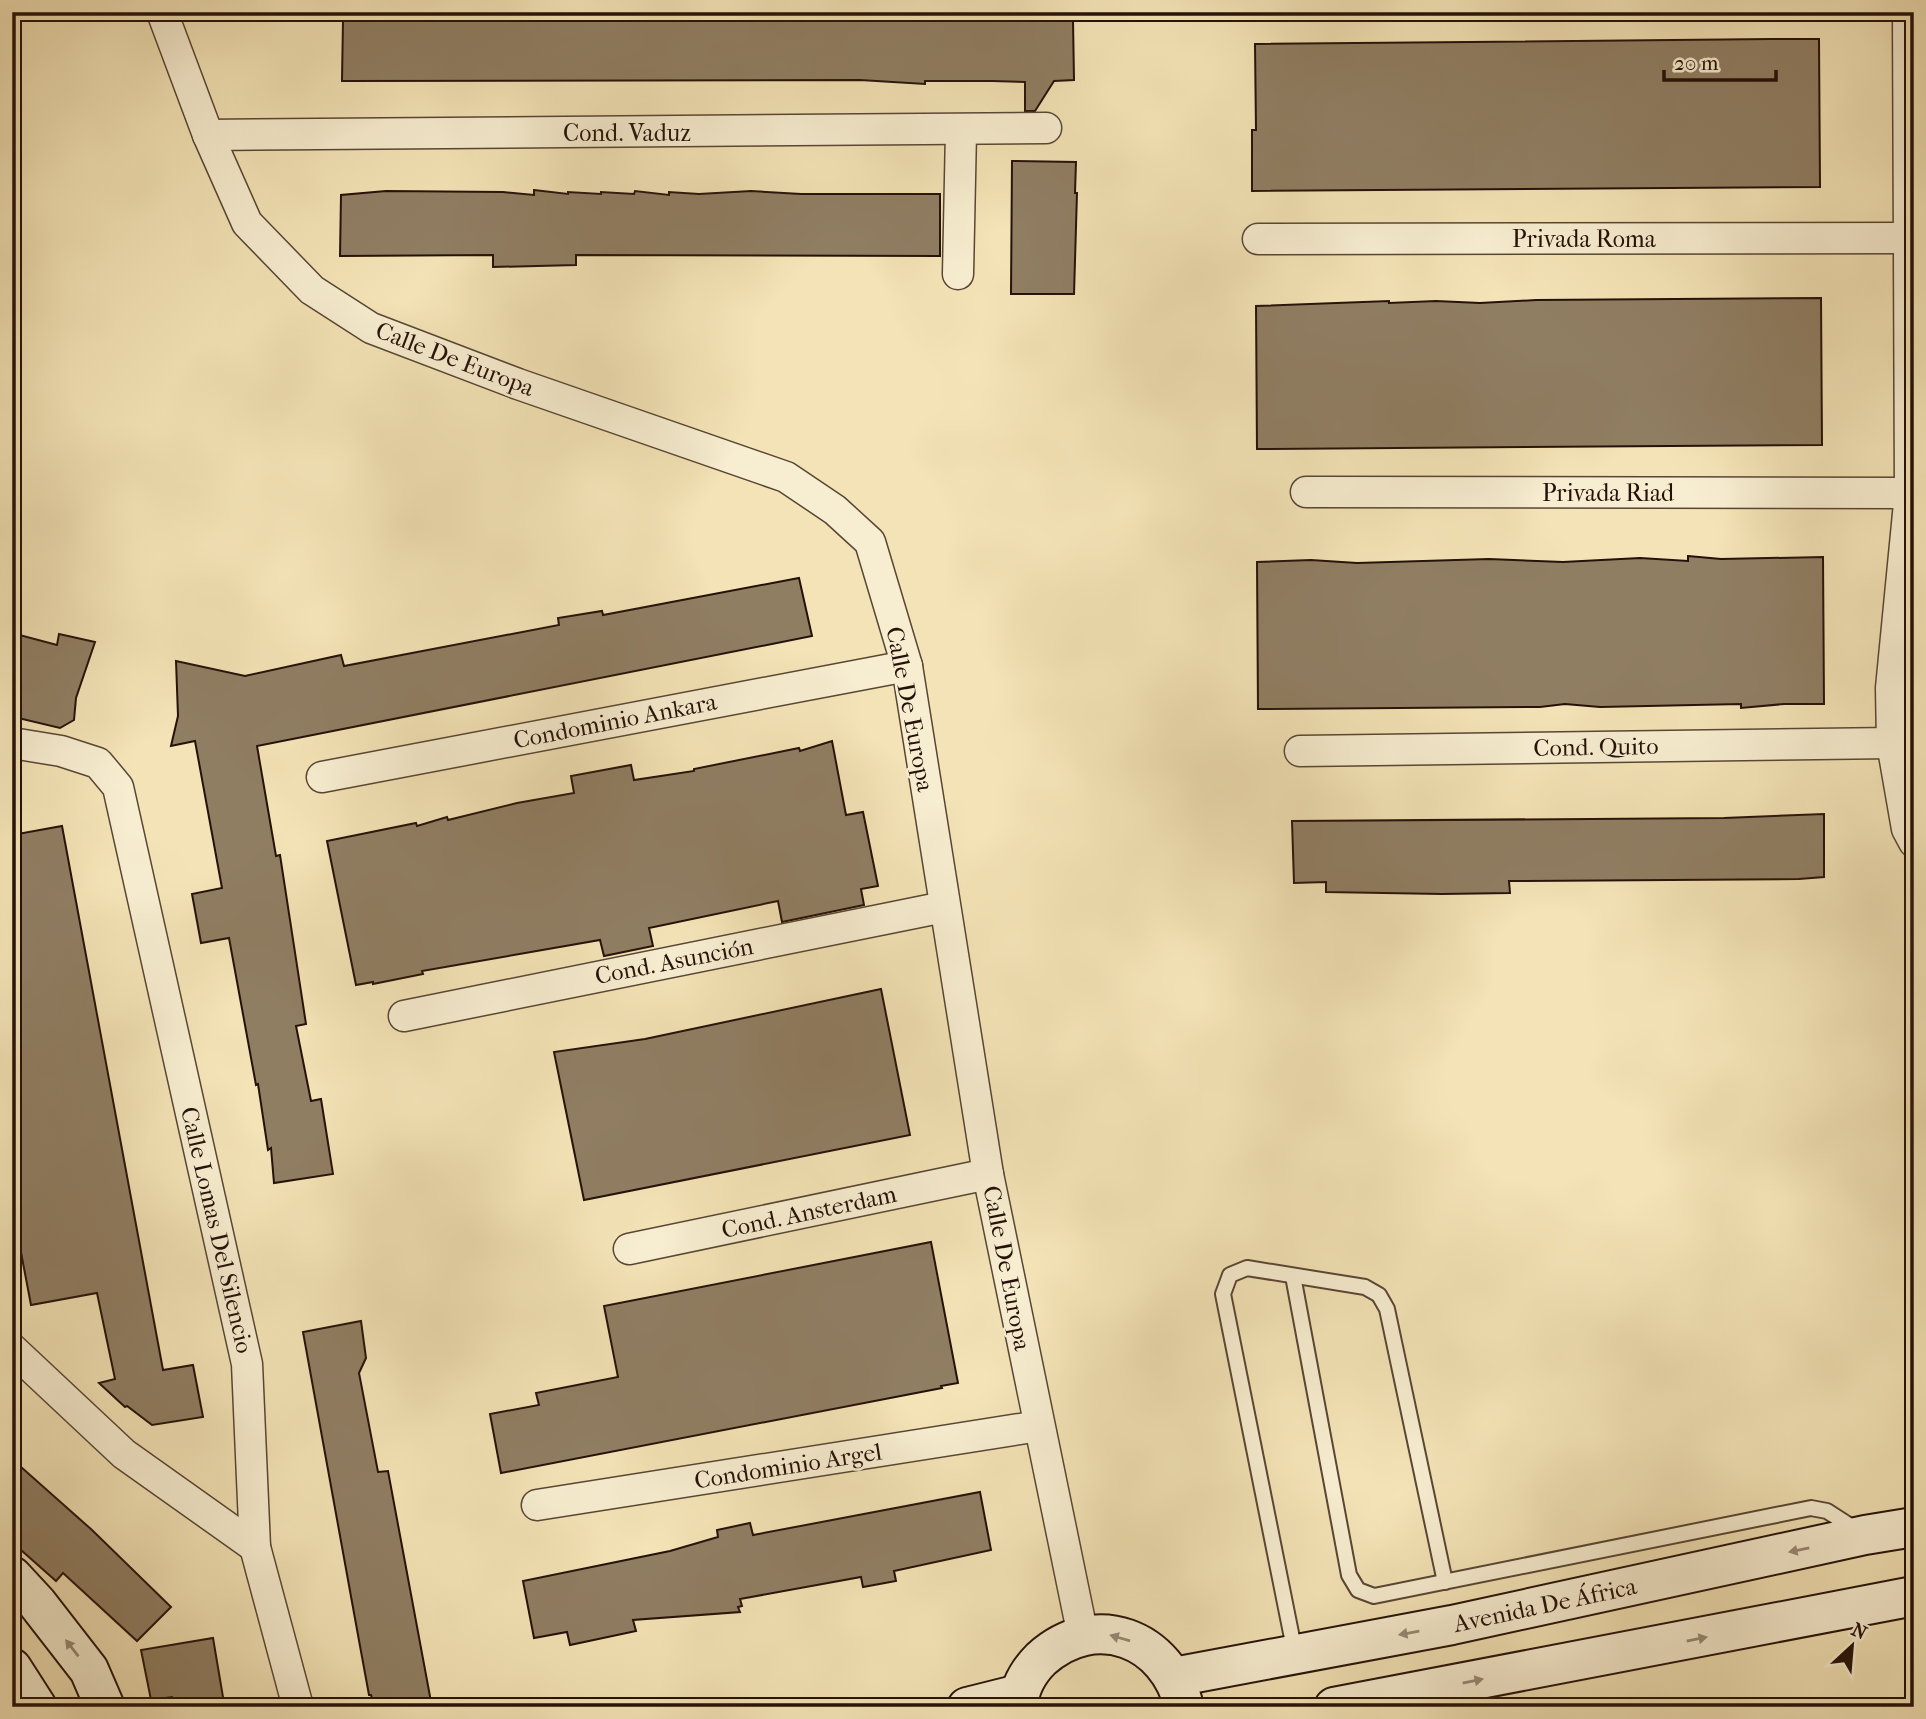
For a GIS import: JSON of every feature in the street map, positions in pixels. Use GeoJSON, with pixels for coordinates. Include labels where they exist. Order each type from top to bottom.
{"type":"FeatureCollection","features":[{"type":"Feature","properties":{"kind":"street","name":"Calle De Europa"},"geometry":{"type":"LineString","coordinates":[[162,12],[208,135],[247,223],[312,290],[371,328],[518,384],[786,477],[835,510],[870,542],[907,666],[988,1174],[1083,1636]]}},
{"type":"Feature","properties":{"kind":"street"},"geometry":{"type":"LineString","coordinates":[[1908,12],[1912,192],[1912,455],[1903,688],[1892,743],[1907,829],[1914,842]]}},
{"type":"Feature","properties":{"kind":"street","name":"Cond. Vaduz"},"geometry":{"type":"LineString","coordinates":[[208,135],[961,131],[1046,128]]}},
{"type":"Feature","properties":{"kind":"street"},"geometry":{"type":"LineString","coordinates":[[958,274],[961,131]]}},
{"type":"Feature","properties":{"kind":"street","name":"Privada Roma"},"geometry":{"type":"LineString","coordinates":[[1258,239],[1910,238]]}},
{"type":"Feature","properties":{"kind":"street","name":"Privada Riad"},"geometry":{"type":"LineString","coordinates":[[1306,492],[1910,494]]}},
{"type":"Feature","properties":{"kind":"street","name":"Condominio Ankara"},"geometry":{"type":"LineString","coordinates":[[322,777],[907,666]]}},
{"type":"Feature","properties":{"kind":"street","name":"Calle Lomas Del Silencio"},"geometry":{"type":"LineString","coordinates":[[12,743],[61,751],[98,763],[118,787],[247,1364],[255,1547],[298,1707]]}},
{"type":"Feature","properties":{"kind":"street","name":"Cond. Quito"},"geometry":{"type":"LineString","coordinates":[[1300,751],[1892,743]]}},
{"type":"Feature","properties":{"kind":"street","name":"Cond. Asunción"},"geometry":{"type":"LineString","coordinates":[[404,1016],[944,907]]}},
{"type":"Feature","properties":{"kind":"street","name":"Cond. Ansterdam"},"geometry":{"type":"LineString","coordinates":[[629,1249],[988,1174]]}},
{"type":"Feature","properties":{"kind":"street"},"geometry":{"type":"LineString","coordinates":[[12,1349],[124,1454],[255,1547]]}},
{"type":"Feature","properties":{"kind":"street","name":"Condominio Argel"},"geometry":{"type":"LineString","coordinates":[[537,1506],[1039,1426]]}},
{"type":"Feature","properties":{"kind":"street","name":"Avenida De África"},"geometry":{"type":"LineString","coordinates":[[1179,1692],[1295,1654],[1452,1625],[1865,1535],[1914,1527]]}},
{"type":"Feature","properties":{"kind":"street"},"geometry":{"type":"LineString","coordinates":[[12,1576],[37,1603],[89,1670],[105,1707]]}},
{"type":"Feature","properties":{"kind":"street"},"geometry":{"type":"LineString","coordinates":[[1334,1707],[1914,1596]]}},
{"type":"Feature","properties":{"kind":"street"},"geometry":{"type":"LineString","coordinates":[[967,1707],[1018,1700],[1033,1667],[1055,1647],[1083,1636],[1110,1634],[1135,1642],[1158,1656],[1179,1692]]}},
{"type":"Feature","properties":{"kind":"street"},"geometry":{"type":"LineString","coordinates":[[12,1668],[37,1707]]}},
{"type":"Feature","properties":{"kind":"lane"},"geometry":{"type":"LineString","coordinates":[[1295,1654],[1223,1294],[1230,1275],[1247,1268],[1365,1287],[1378,1295],[1387,1309],[1445,1582]]}},
{"type":"Feature","properties":{"kind":"lane"},"geometry":{"type":"LineString","coordinates":[[1293,1276],[1349,1575],[1359,1590],[1374,1596],[1811,1508],[1827,1511],[1865,1535]]}},
{"type":"Feature","properties":{"kind":"building"},"geometry":{"type":"Polygon","coordinates":[[[394,12],[593,12],[593,19],[892,21],[892,12],[942,12],[942,19],[1073,20],[1074,80],[1054,81],[1035,111],[1025,111],[1025,82],[925,81],[925,84],[860,80],[342,81],[343,20],[394,19],[394,12]]]}},
{"type":"Feature","properties":{"kind":"building"},"geometry":{"type":"Polygon","coordinates":[[[1819,39],[1820,187],[1252,191],[1252,130],[1256,130],[1255,44],[1819,39]]]}},
{"type":"Feature","properties":{"kind":"building"},"geometry":{"type":"Polygon","coordinates":[[[1012,161],[1076,162],[1074,294],[1011,294],[1012,161]]]}},
{"type":"Feature","properties":{"kind":"building"},"geometry":{"type":"Polygon","coordinates":[[[534,190],[568,194],[634,194],[635,191],[669,195],[669,192],[699,194],[751,191],[801,194],[940,194],[940,256],[576,255],[576,265],[493,267],[493,255],[340,256],[341,195],[386,191],[503,192],[534,195],[534,190]]]}},
{"type":"Feature","properties":{"kind":"building"},"geometry":{"type":"Polygon","coordinates":[[[1821,298],[1822,445],[1257,449],[1256,306],[1389,301],[1480,303],[1536,300],[1821,298]]]}},
{"type":"Feature","properties":{"kind":"building"},"geometry":{"type":"Polygon","coordinates":[[[1688,556],[1721,559],[1823,557],[1824,704],[1741,708],[1741,704],[1600,707],[1565,704],[1540,707],[1258,709],[1257,562],[1311,560],[1357,563],[1489,559],[1563,562],[1640,558],[1688,561],[1688,556]]]}},
{"type":"Feature","properties":{"kind":"building"},"geometry":{"type":"Polygon","coordinates":[[[799,578],[812,636],[257,746],[276,856],[280,855],[306,1024],[296,1026],[311,1101],[321,1099],[333,1174],[274,1183],[271,1148],[268,1150],[258,1084],[256,1085],[229,938],[201,943],[192,894],[222,888],[195,741],[171,746],[178,716],[176,661],[245,676],[341,655],[344,666],[559,625],[558,618],[602,611],[603,615],[799,578]]]}},
{"type":"Feature","properties":{"kind":"building"},"geometry":{"type":"Polygon","coordinates":[[[12,633],[57,645],[59,634],[95,642],[76,698],[74,720],[60,728],[14,717],[21,686],[12,684],[12,633]]]}},
{"type":"Feature","properties":{"kind":"building"},"geometry":{"type":"Polygon","coordinates":[[[832,741],[846,815],[863,812],[878,886],[861,889],[864,905],[782,922],[778,901],[649,928],[653,946],[604,956],[600,940],[356,985],[327,841],[416,823],[417,826],[447,817],[448,820],[517,803],[574,793],[571,776],[631,765],[634,780],[694,771],[799,748],[800,751],[832,741]]]}},
{"type":"Feature","properties":{"kind":"building"},"geometry":{"type":"Polygon","coordinates":[[[1824,814],[1824,877],[1509,881],[1510,893],[1442,894],[1326,892],[1326,882],[1294,883],[1292,821],[1724,818],[1824,814]]]}},
{"type":"Feature","properties":{"kind":"building"},"geometry":{"type":"Polygon","coordinates":[[[62,826],[163,1370],[193,1365],[203,1417],[152,1425],[125,1407],[99,1383],[115,1379],[97,1293],[31,1305],[12,1205],[12,835],[62,826]]]}},
{"type":"Feature","properties":{"kind":"building"},"geometry":{"type":"Polygon","coordinates":[[[881,989],[910,1135],[584,1200],[554,1052],[645,1039],[881,989]]]}},
{"type":"Feature","properties":{"kind":"building"},"geometry":{"type":"Polygon","coordinates":[[[931,1242],[958,1383],[501,1473],[490,1414],[539,1405],[536,1393],[618,1377],[604,1306],[931,1242]]]}},
{"type":"Feature","properties":{"kind":"building"},"geometry":{"type":"Polygon","coordinates":[[[361,1321],[366,1358],[359,1373],[378,1472],[388,1471],[432,1707],[374,1707],[369,1695],[303,1332],[361,1321]]]}},
{"type":"Feature","properties":{"kind":"building"},"geometry":{"type":"Polygon","coordinates":[[[12,1459],[92,1530],[171,1607],[137,1641],[63,1573],[56,1581],[12,1542],[12,1459]]]}},
{"type":"Feature","properties":{"kind":"building"},"geometry":{"type":"Polygon","coordinates":[[[980,1492],[991,1550],[894,1571],[896,1581],[863,1587],[861,1577],[740,1599],[740,1612],[633,1620],[636,1631],[570,1645],[567,1632],[534,1638],[523,1581],[670,1551],[718,1537],[717,1530],[750,1523],[753,1535],[980,1492]]]}},
{"type":"Feature","properties":{"kind":"building"},"geometry":{"type":"Polygon","coordinates":[[[213,1638],[224,1703],[206,1707],[175,1707],[172,1697],[151,1700],[141,1650],[213,1638]]]}}]}
